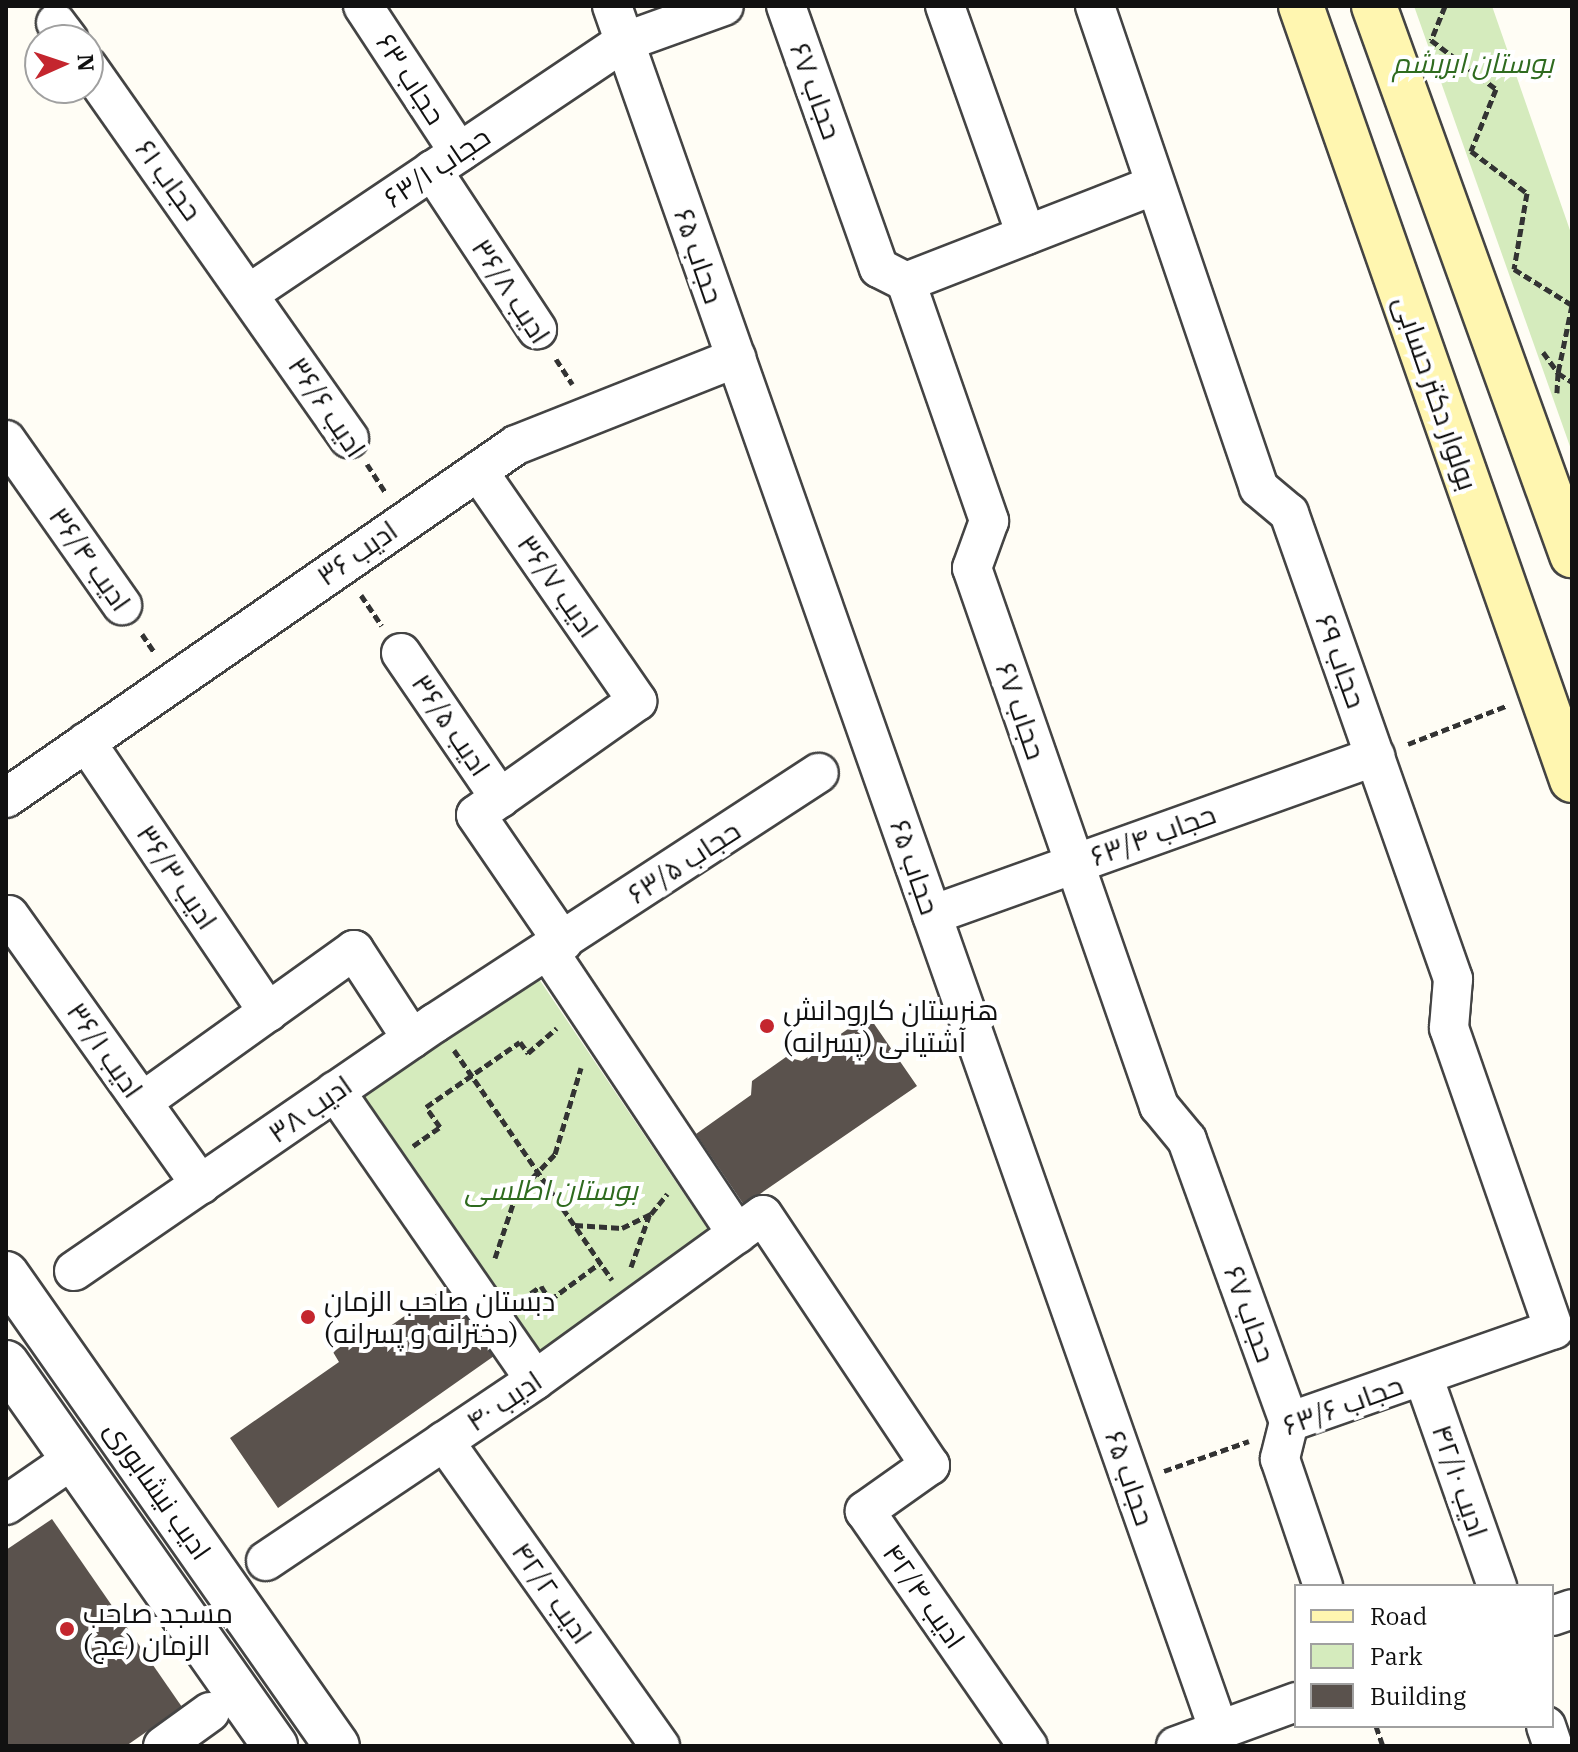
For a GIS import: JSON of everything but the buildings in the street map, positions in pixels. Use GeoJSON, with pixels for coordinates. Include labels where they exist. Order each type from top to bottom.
{"type":"FeatureCollection","features":[{"type":"Feature","properties":{"kind":"main road","name":"بولوار دکتر حسابی"},"geometry":{"type":"LineString","coordinates":[[1301,6],[1572,780]]}},
{"type":"Feature","properties":{"kind":"main road"},"geometry":{"type":"LineString","coordinates":[[1374,6],[1572,555]]}},
{"type":"Feature","properties":{"kind":"street","name":"حجاب ۶۳"},"geometry":{"type":"LineString","coordinates":[[363,6],[445,161]]}},
{"type":"Feature","properties":{"kind":"street","name":"حجاب ۶۵"},"geometry":{"type":"LineString","coordinates":[[612,6],[1218,1728]]}},
{"type":"Feature","properties":{"kind":"street","name":"حجاب ۶۳/۱"},"geometry":{"type":"LineString","coordinates":[[250,293],[624,42],[724,6]]}},
{"type":"Feature","properties":{"kind":"street","name":"حجاب ۶۷"},"geometry":{"type":"LineString","coordinates":[[786,6],[879,268],[906,282],[989,521],[972,568],[1159,1106],[1187,1140],[1289,1422]]}},
{"type":"Feature","properties":{"kind":"street"},"geometry":{"type":"LineString","coordinates":[[945,6],[1026,235]]}},
{"type":"Feature","properties":{"kind":"street","name":"حجاب ۶۹"},"geometry":{"type":"LineString","coordinates":[[1095,6],[1259,488],[1289,513],[1375,756],[1453,979],[1449,1028],[1563,1331]]}},
{"type":"Feature","properties":{"kind":"street","name":"حجاب ۶۱"},"geometry":{"type":"LineString","coordinates":[[104,89],[250,293]]}},
{"type":"Feature","properties":{"kind":"street","name":"ادیب ۳۶/۸"},"geometry":{"type":"LineString","coordinates":[[445,161],[537,329]]}},
{"type":"Feature","properties":{"kind":"street"},"geometry":{"type":"LineString","coordinates":[[906,282],[1155,185]]}},
{"type":"Feature","properties":{"kind":"street","name":"ادیب ۳۶/۶"},"geometry":{"type":"LineString","coordinates":[[250,293],[349,438]]}},
{"type":"Feature","properties":{"kind":"street","name":"ادیب ۳۶"},"geometry":{"type":"LineString","coordinates":[[6,798],[173,678],[516,445],[590,412],[736,358]]}},
{"type":"Feature","properties":{"kind":"street","name":"ادیب ۳۶/۴"},"geometry":{"type":"LineString","coordinates":[[6,440],[122,605]]}},
{"type":"Feature","properties":{"kind":"street","name":"ادیب ۳۶/۷"},"geometry":{"type":"LineString","coordinates":[[478,471],[637,701],[500,798]]}},
{"type":"Feature","properties":{"kind":"street","name":"ادیب ۳۶/۵"},"geometry":{"type":"LineString","coordinates":[[401,653],[500,798]]}},
{"type":"Feature","properties":{"kind":"street","name":"ادیب ۳۶/۳"},"geometry":{"type":"LineString","coordinates":[[86,742],[268,1012]]}},
{"type":"Feature","properties":{"kind":"street","name":"حجاب ۶۳/۴"},"geometry":{"type":"LineString","coordinates":[[932,915],[1375,756]]}},
{"type":"Feature","properties":{"kind":"street","name":"حجاب ۶۳/۵"},"geometry":{"type":"LineString","coordinates":[[556,947],[819,773]]}},
{"type":"Feature","properties":{"kind":"street"},"geometry":{"type":"LineString","coordinates":[[500,798],[476,815],[556,947],[582,1007],[737,1234]]}},
{"type":"Feature","properties":{"kind":"street","name":"ادیب ۳۶/۱"},"geometry":{"type":"LineString","coordinates":[[9,915],[201,1185]]}},
{"type":"Feature","properties":{"kind":"street","name":"ادیب ۳۸"},"geometry":{"type":"LineString","coordinates":[[74,1271],[424,1031],[556,947]]}},
{"type":"Feature","properties":{"kind":"street"},"geometry":{"type":"LineString","coordinates":[[142,1102],[354,950],[424,1031]]}},
{"type":"Feature","properties":{"kind":"street"},"geometry":{"type":"LineString","coordinates":[[335,1091],[535,1380]]}},
{"type":"Feature","properties":{"kind":"street","name":"ادیب ۴۰"},"geometry":{"type":"LineString","coordinates":[[266,1561],[535,1380],[763,1215],[930,1465]]}},
{"type":"Feature","properties":{"kind":"street","name":"ادیب نیشابوری"},"geometry":{"type":"LineString","coordinates":[[6,1274],[337,1746]]}},
{"type":"Feature","properties":{"kind":"street","name":"حجاب ۶۳/۶"},"geometry":{"type":"LineString","coordinates":[[1289,1422],[1563,1331]]}},
{"type":"Feature","properties":{"kind":"street","name":"ادیب نیشابوری"},"geometry":{"type":"LineString","coordinates":[[6,1363],[275,1746]]}},
{"type":"Feature","properties":{"kind":"street","name":"ادیب ۴۲/۱۰"},"geometry":{"type":"LineString","coordinates":[[1423,1376],[1496,1584]]}},
{"type":"Feature","properties":{"kind":"street"},"geometry":{"type":"LineString","coordinates":[[1289,1422],[1280,1459],[1322,1584]]}},
{"type":"Feature","properties":{"kind":"street","name":"ادیب ۴۲/۲"},"geometry":{"type":"LineString","coordinates":[[444,1441],[660,1746]]}},
{"type":"Feature","properties":{"kind":"street"},"geometry":{"type":"LineString","coordinates":[[6,1505],[73,1459]]}},
{"type":"Feature","properties":{"kind":"street","name":"ادیب ۴۲/۴"},"geometry":{"type":"LineString","coordinates":[[930,1465],[865,1511],[1028,1746]]}},
{"type":"Feature","properties":{"kind":"street"},"geometry":{"type":"LineString","coordinates":[[1176,1746],[1218,1728],[1294,1703]]}},
{"type":"Feature","properties":{"kind":"street"},"geometry":{"type":"LineString","coordinates":[[163,1746],[210,1712]]}},
{"type":"Feature","properties":{"kind":"path"},"geometry":{"type":"LineString","coordinates":[[1445,6],[1431,40],[1496,89],[1471,151],[1527,193],[1514,269],[1572,305],[1558,373],[1572,382]]}},
{"type":"Feature","properties":{"kind":"path","name":"ادیب ۳۶/۸"},"geometry":{"type":"LineString","coordinates":[[537,329],[590,412]]}},
{"type":"Feature","properties":{"kind":"path","name":"ادیب ۳۶/۶"},"geometry":{"type":"LineString","coordinates":[[349,438],[405,520]]}},
{"type":"Feature","properties":{"kind":"path"},"geometry":{"type":"LineString","coordinates":[[340,565],[401,653]]}},
{"type":"Feature","properties":{"kind":"path","name":"ادیب ۳۶/۴"},"geometry":{"type":"LineString","coordinates":[[122,605],[173,678]]}},
{"type":"Feature","properties":{"kind":"path"},"geometry":{"type":"LineString","coordinates":[[1375,756],[1541,692]]}},
{"type":"Feature","properties":{"kind":"path"},"geometry":{"type":"LineString","coordinates":[[386,1166],[440,1127],[426,1107],[520,1042],[528,1053],[582,1007]]}},
{"type":"Feature","properties":{"kind":"path"},"geometry":{"type":"LineString","coordinates":[[495,1271],[504,1219],[516,1195],[555,1154],[578,1096],[582,1007]]}},
{"type":"Feature","properties":{"kind":"path"},"geometry":{"type":"LineString","coordinates":[[424,1031],[472,1076],[633,1311]]}},
{"type":"Feature","properties":{"kind":"path"},"geometry":{"type":"LineString","coordinates":[[574,1224],[605,1232],[639,1221],[689,1165]]}},
{"type":"Feature","properties":{"kind":"path"},"geometry":{"type":"LineString","coordinates":[[505,1337],[498,1316],[541,1286],[550,1300],[600,1263]]}},
{"type":"Feature","properties":{"kind":"path","name":"حجاب ۶۳/۶"},"geometry":{"type":"LineString","coordinates":[[1132,1483],[1289,1422]]}},
{"type":"Feature","properties":{"kind":"green space","name":"بوستان ابریشم"},"geometry":{"type":"Polygon","coordinates":[[[1414,6],[1492,6],[1572,236],[1572,452],[1414,6]]]}},
{"type":"Feature","properties":{"kind":"green space","name":"بوستان اطلسی"},"geometry":{"type":"Polygon","coordinates":[[[537,976],[711,1235],[530,1357],[355,1098],[537,976]]]}},
{"type":"Feature","properties":{"kind":"place","name":"هنرستان کارودانش آشتیانی (پسرانه)"},"geometry":{"type":"Point","coordinates":[767,1026]}},
{"type":"Feature","properties":{"kind":"place","name":"دبستان صاحب الزمان (دخترانه و پسرانه)"},"geometry":{"type":"Point","coordinates":[308,1317]}},
{"type":"Feature","properties":{"kind":"place","name":"مسجد صاحب الزمان (عج)"},"geometry":{"type":"Point","coordinates":[67,1629]}}]}
